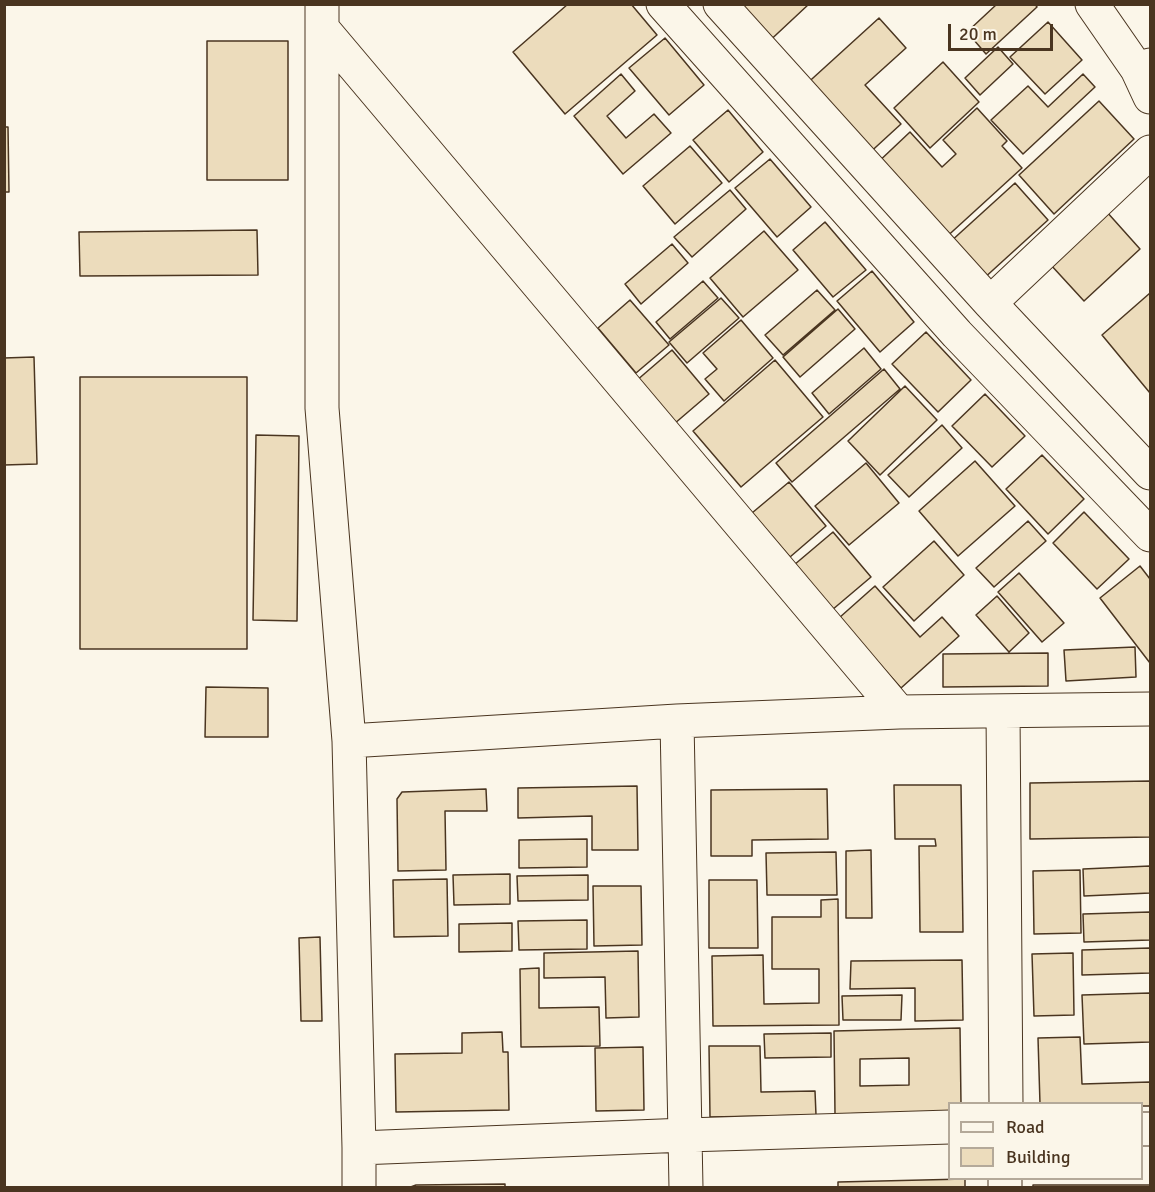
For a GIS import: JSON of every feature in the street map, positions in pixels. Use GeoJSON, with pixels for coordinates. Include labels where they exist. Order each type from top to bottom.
{"type":"FeatureCollection","features":[{"type":"Feature","properties":{"kind":"street"},"geometry":{"type":"LineString","coordinates":[[663,4],[957,334],[1150,535]]}},
{"type":"Feature","properties":{"kind":"street"},"geometry":{"type":"LineString","coordinates":[[720,4],[990,303],[1150,473]]}},
{"type":"Feature","properties":{"kind":"street"},"geometry":{"type":"LineString","coordinates":[[1092,4],[1146,77]]}},
{"type":"Feature","properties":{"kind":"street"},"geometry":{"type":"LineString","coordinates":[[322,16],[899,712]]}},
{"type":"Feature","properties":{"kind":"street"},"geometry":{"type":"LineString","coordinates":[[322,16],[322,408],[349,741],[359,1188]]}},
{"type":"Feature","properties":{"kind":"street"},"geometry":{"type":"LineString","coordinates":[[990,303],[1150,152]]}},
{"type":"Feature","properties":{"kind":"street"},"geometry":{"type":"LineString","coordinates":[[349,741],[676,721],[899,712],[1150,709]]}},
{"type":"Feature","properties":{"kind":"street"},"geometry":{"type":"LineString","coordinates":[[1003,711],[1006,1102]]}},
{"type":"Feature","properties":{"kind":"street"},"geometry":{"type":"LineString","coordinates":[[676,721],[686,1188]]}},
{"type":"Feature","properties":{"kind":"street"},"geometry":{"type":"LineString","coordinates":[[359,1148],[948,1127]]}},
{"type":"Feature","properties":{"kind":"building"},"geometry":{"type":"Polygon","coordinates":[[[568,4],[631,4],[657,35],[565,114],[513,52],[568,4]]]}},
{"type":"Feature","properties":{"kind":"building"},"geometry":{"type":"Polygon","coordinates":[[[724,4],[809,4],[763,47],[724,4]]]}},
{"type":"Feature","properties":{"kind":"building"},"geometry":{"type":"Polygon","coordinates":[[[997,4],[1035,4],[1037,7],[986,54],[967,32],[997,4]]]}},
{"type":"Feature","properties":{"kind":"building"},"geometry":{"type":"Polygon","coordinates":[[[879,18],[906,48],[865,85],[901,124],[865,157],[802,88],[879,18]]]}},
{"type":"Feature","properties":{"kind":"building"},"geometry":{"type":"Polygon","coordinates":[[[1048,22],[1082,60],[1045,94],[1010,57],[1048,22]]]}},
{"type":"Feature","properties":{"kind":"building"},"geometry":{"type":"Polygon","coordinates":[[[665,38],[704,85],[669,115],[629,68],[665,38]]]}},
{"type":"Feature","properties":{"kind":"building"},"geometry":{"type":"Polygon","coordinates":[[[207,41],[288,41],[288,180],[207,180],[207,41]]]}},
{"type":"Feature","properties":{"kind":"building"},"geometry":{"type":"Polygon","coordinates":[[[998,47],[1013,64],[980,95],[965,78],[998,47]]]}},
{"type":"Feature","properties":{"kind":"building"},"geometry":{"type":"Polygon","coordinates":[[[943,62],[979,102],[930,148],[894,108],[943,62]]]}},
{"type":"Feature","properties":{"kind":"building"},"geometry":{"type":"Polygon","coordinates":[[[621,74],[635,91],[607,116],[626,138],[654,114],[671,133],[623,174],[574,116],[621,74]]]}},
{"type":"Feature","properties":{"kind":"building"},"geometry":{"type":"Polygon","coordinates":[[[1083,74],[1095,87],[1023,154],[991,120],[1028,86],[1048,107],[1083,74]]]}},
{"type":"Feature","properties":{"kind":"building"},"geometry":{"type":"Polygon","coordinates":[[[1099,101],[1134,139],[1054,214],[1019,175],[1099,101]]]}},
{"type":"Feature","properties":{"kind":"building"},"geometry":{"type":"Polygon","coordinates":[[[977,108],[1007,141],[1002,146],[1022,168],[942,241],[874,166],[910,132],[942,167],[956,154],[943,140],[977,108]]]}},
{"type":"Feature","properties":{"kind":"building"},"geometry":{"type":"Polygon","coordinates":[[[728,110],[763,152],[729,182],[693,140],[728,110]]]}},
{"type":"Feature","properties":{"kind":"building"},"geometry":{"type":"Polygon","coordinates":[[[4,127],[8,127],[9,192],[4,192],[4,127]]]}},
{"type":"Feature","properties":{"kind":"building"},"geometry":{"type":"Polygon","coordinates":[[[690,146],[722,183],[675,224],[643,186],[690,146]]]}},
{"type":"Feature","properties":{"kind":"building"},"geometry":{"type":"Polygon","coordinates":[[[770,159],[811,207],[777,237],[735,188],[770,159]]]}},
{"type":"Feature","properties":{"kind":"building"},"geometry":{"type":"Polygon","coordinates":[[[1015,183],[1048,220],[982,280],[949,243],[1015,183]]]}},
{"type":"Feature","properties":{"kind":"building"},"geometry":{"type":"Polygon","coordinates":[[[730,190],[746,209],[692,257],[674,237],[730,190]]]}},
{"type":"Feature","properties":{"kind":"building"},"geometry":{"type":"Polygon","coordinates":[[[1106,211],[1140,249],[1084,301],[1050,264],[1106,211]]]}},
{"type":"Feature","properties":{"kind":"building"},"geometry":{"type":"Polygon","coordinates":[[[825,222],[866,270],[833,297],[793,250],[825,222]]]}},
{"type":"Feature","properties":{"kind":"building"},"geometry":{"type":"Polygon","coordinates":[[[257,230],[258,275],[80,276],[79,232],[257,230]]]}},
{"type":"Feature","properties":{"kind":"building"},"geometry":{"type":"Polygon","coordinates":[[[764,231],[798,270],[743,317],[710,278],[764,231]]]}},
{"type":"Feature","properties":{"kind":"building"},"geometry":{"type":"Polygon","coordinates":[[[672,244],[688,263],[641,304],[625,284],[672,244]]]}},
{"type":"Feature","properties":{"kind":"building"},"geometry":{"type":"Polygon","coordinates":[[[872,271],[914,322],[880,352],[837,301],[872,271]]]}},
{"type":"Feature","properties":{"kind":"building"},"geometry":{"type":"Polygon","coordinates":[[[703,281],[718,298],[670,339],[656,322],[703,281]]]}},
{"type":"Feature","properties":{"kind":"building"},"geometry":{"type":"Polygon","coordinates":[[[817,290],[835,310],[783,355],[765,335],[817,290]]]}},
{"type":"Feature","properties":{"kind":"building"},"geometry":{"type":"Polygon","coordinates":[[[1150,293],[1150,393],[1102,335],[1150,293]]]}},
{"type":"Feature","properties":{"kind":"building"},"geometry":{"type":"Polygon","coordinates":[[[721,298],[739,318],[687,363],[669,342],[721,298]]]}},
{"type":"Feature","properties":{"kind":"building"},"geometry":{"type":"Polygon","coordinates":[[[630,300],[669,345],[636,373],[598,328],[630,300]]]}},
{"type":"Feature","properties":{"kind":"building"},"geometry":{"type":"Polygon","coordinates":[[[838,309],[855,329],[800,377],[783,357],[838,309]]]}},
{"type":"Feature","properties":{"kind":"building"},"geometry":{"type":"Polygon","coordinates":[[[741,320],[773,358],[724,401],[705,379],[717,369],[703,353],[741,320]]]}},
{"type":"Feature","properties":{"kind":"building"},"geometry":{"type":"Polygon","coordinates":[[[926,332],[971,380],[938,412],[892,364],[926,332]]]}},
{"type":"Feature","properties":{"kind":"building"},"geometry":{"type":"Polygon","coordinates":[[[864,348],[881,369],[829,414],[812,393],[864,348]]]}},
{"type":"Feature","properties":{"kind":"building"},"geometry":{"type":"Polygon","coordinates":[[[672,350],[709,394],[674,424],[636,381],[672,350]]]}},
{"type":"Feature","properties":{"kind":"building"},"geometry":{"type":"Polygon","coordinates":[[[34,357],[37,464],[4,465],[4,358],[34,357]]]}},
{"type":"Feature","properties":{"kind":"building"},"geometry":{"type":"Polygon","coordinates":[[[775,360],[823,417],[741,487],[693,431],[775,360]]]}},
{"type":"Feature","properties":{"kind":"building"},"geometry":{"type":"Polygon","coordinates":[[[884,369],[900,389],[792,482],[776,463],[884,369]]]}},
{"type":"Feature","properties":{"kind":"building"},"geometry":{"type":"Polygon","coordinates":[[[80,377],[247,377],[247,649],[80,649],[80,377]]]}},
{"type":"Feature","properties":{"kind":"building"},"geometry":{"type":"Polygon","coordinates":[[[905,386],[937,420],[880,475],[848,441],[905,386]]]}},
{"type":"Feature","properties":{"kind":"building"},"geometry":{"type":"Polygon","coordinates":[[[985,394],[1025,436],[992,467],[952,426],[985,394]]]}},
{"type":"Feature","properties":{"kind":"building"},"geometry":{"type":"Polygon","coordinates":[[[942,425],[962,448],[909,497],[888,475],[942,425]]]}},
{"type":"Feature","properties":{"kind":"building"},"geometry":{"type":"Polygon","coordinates":[[[256,435],[299,436],[297,621],[253,620],[256,435]]]}},
{"type":"Feature","properties":{"kind":"building"},"geometry":{"type":"Polygon","coordinates":[[[1042,455],[1084,499],[1048,534],[1006,489],[1042,455]]]}},
{"type":"Feature","properties":{"kind":"building"},"geometry":{"type":"Polygon","coordinates":[[[975,461],[1015,506],[958,556],[919,511],[975,461]]]}},
{"type":"Feature","properties":{"kind":"building"},"geometry":{"type":"Polygon","coordinates":[[[866,463],[899,503],[849,545],[815,506],[866,463]]]}},
{"type":"Feature","properties":{"kind":"building"},"geometry":{"type":"Polygon","coordinates":[[[789,482],[826,526],[790,557],[752,513],[789,482]]]}},
{"type":"Feature","properties":{"kind":"building"},"geometry":{"type":"Polygon","coordinates":[[[1084,512],[1129,559],[1097,589],[1053,543],[1084,512]]]}},
{"type":"Feature","properties":{"kind":"building"},"geometry":{"type":"Polygon","coordinates":[[[1028,521],[1046,541],[994,587],[976,568],[1028,521]]]}},
{"type":"Feature","properties":{"kind":"building"},"geometry":{"type":"Polygon","coordinates":[[[833,532],[871,577],[832,610],[794,565],[833,532]]]}},
{"type":"Feature","properties":{"kind":"building"},"geometry":{"type":"Polygon","coordinates":[[[934,541],[964,575],[914,621],[883,587],[934,541]]]}},
{"type":"Feature","properties":{"kind":"building"},"geometry":{"type":"Polygon","coordinates":[[[1140,566],[1150,579],[1150,663],[1100,598],[1140,566]]]}},
{"type":"Feature","properties":{"kind":"building"},"geometry":{"type":"Polygon","coordinates":[[[1019,573],[1064,623],[1042,642],[998,592],[1019,573]]]}},
{"type":"Feature","properties":{"kind":"building"},"geometry":{"type":"Polygon","coordinates":[[[875,586],[920,637],[942,617],[959,636],[901,688],[839,618],[875,586]]]}},
{"type":"Feature","properties":{"kind":"building"},"geometry":{"type":"Polygon","coordinates":[[[997,596],[1029,633],[1009,652],[976,615],[997,596]]]}},
{"type":"Feature","properties":{"kind":"building"},"geometry":{"type":"Polygon","coordinates":[[[1135,647],[1136,677],[1066,681],[1064,650],[1135,647]]]}},
{"type":"Feature","properties":{"kind":"building"},"geometry":{"type":"Polygon","coordinates":[[[1048,653],[1048,686],[943,687],[943,654],[1048,653]]]}},
{"type":"Feature","properties":{"kind":"building"},"geometry":{"type":"Polygon","coordinates":[[[206,687],[268,688],[268,737],[205,737],[206,687]]]}},
{"type":"Feature","properties":{"kind":"building"},"geometry":{"type":"Polygon","coordinates":[[[1150,781],[1150,837],[1030,839],[1030,783],[1150,781]]]}},
{"type":"Feature","properties":{"kind":"building"},"geometry":{"type":"Polygon","coordinates":[[[894,785],[961,785],[963,932],[920,932],[919,846],[936,846],[935,839],[895,839],[894,785]]]}},
{"type":"Feature","properties":{"kind":"building"},"geometry":{"type":"Polygon","coordinates":[[[637,786],[638,850],[592,850],[592,816],[518,818],[518,788],[637,786]]]}},
{"type":"Feature","properties":{"kind":"building"},"geometry":{"type":"Polygon","coordinates":[[[486,789],[487,811],[445,811],[446,870],[398,871],[397,799],[402,792],[486,789]]]}},
{"type":"Feature","properties":{"kind":"building"},"geometry":{"type":"Polygon","coordinates":[[[827,789],[828,839],[752,840],[752,856],[711,856],[711,790],[827,789]]]}},
{"type":"Feature","properties":{"kind":"building"},"geometry":{"type":"Polygon","coordinates":[[[587,839],[587,867],[519,868],[519,840],[587,839]]]}},
{"type":"Feature","properties":{"kind":"building"},"geometry":{"type":"Polygon","coordinates":[[[871,850],[872,918],[846,918],[846,851],[871,850]]]}},
{"type":"Feature","properties":{"kind":"building"},"geometry":{"type":"Polygon","coordinates":[[[836,852],[837,895],[767,895],[766,853],[836,852]]]}},
{"type":"Feature","properties":{"kind":"building"},"geometry":{"type":"Polygon","coordinates":[[[1150,866],[1150,893],[1084,896],[1083,869],[1150,866]]]}},
{"type":"Feature","properties":{"kind":"building"},"geometry":{"type":"Polygon","coordinates":[[[1080,870],[1081,933],[1034,934],[1033,871],[1080,870]]]}},
{"type":"Feature","properties":{"kind":"building"},"geometry":{"type":"Polygon","coordinates":[[[510,874],[510,904],[454,905],[453,875],[510,874]]]}},
{"type":"Feature","properties":{"kind":"building"},"geometry":{"type":"Polygon","coordinates":[[[588,875],[588,900],[518,901],[517,876],[588,875]]]}},
{"type":"Feature","properties":{"kind":"building"},"geometry":{"type":"Polygon","coordinates":[[[447,879],[448,936],[394,937],[393,880],[447,879]]]}},
{"type":"Feature","properties":{"kind":"building"},"geometry":{"type":"Polygon","coordinates":[[[709,880],[757,880],[758,948],[709,948],[709,880]]]}},
{"type":"Feature","properties":{"kind":"building"},"geometry":{"type":"Polygon","coordinates":[[[593,886],[641,886],[642,945],[594,946],[593,886]]]}},
{"type":"Feature","properties":{"kind":"building"},"geometry":{"type":"Polygon","coordinates":[[[838,899],[839,1025],[713,1026],[712,956],[763,955],[764,1004],[819,1003],[819,969],[772,969],[772,917],[821,917],[821,900],[838,899]]]}},
{"type":"Feature","properties":{"kind":"building"},"geometry":{"type":"Polygon","coordinates":[[[1150,912],[1150,940],[1084,942],[1083,914],[1150,912]]]}},
{"type":"Feature","properties":{"kind":"building"},"geometry":{"type":"Polygon","coordinates":[[[587,920],[587,949],[519,950],[518,921],[587,920]]]}},
{"type":"Feature","properties":{"kind":"building"},"geometry":{"type":"Polygon","coordinates":[[[512,923],[512,951],[459,952],[459,924],[512,923]]]}},
{"type":"Feature","properties":{"kind":"building"},"geometry":{"type":"Polygon","coordinates":[[[320,937],[322,1021],[301,1021],[299,938],[320,937]]]}},
{"type":"Feature","properties":{"kind":"building"},"geometry":{"type":"Polygon","coordinates":[[[1150,948],[1150,973],[1082,975],[1082,950],[1150,948]]]}},
{"type":"Feature","properties":{"kind":"building"},"geometry":{"type":"Polygon","coordinates":[[[638,951],[639,1017],[606,1018],[605,977],[544,978],[544,953],[638,951]]]}},
{"type":"Feature","properties":{"kind":"building"},"geometry":{"type":"Polygon","coordinates":[[[1073,953],[1074,1015],[1034,1016],[1032,954],[1073,953]]]}},
{"type":"Feature","properties":{"kind":"building"},"geometry":{"type":"Polygon","coordinates":[[[962,960],[963,1020],[915,1021],[915,988],[850,989],[851,961],[962,960]]]}},
{"type":"Feature","properties":{"kind":"building"},"geometry":{"type":"Polygon","coordinates":[[[539,968],[539,1008],[599,1007],[600,1046],[521,1047],[520,969],[539,968]]]}},
{"type":"Feature","properties":{"kind":"building"},"geometry":{"type":"Polygon","coordinates":[[[1150,993],[1150,1042],[1084,1044],[1082,995],[1150,993]]]}},
{"type":"Feature","properties":{"kind":"building"},"geometry":{"type":"Polygon","coordinates":[[[902,995],[901,1020],[843,1020],[842,996],[902,995]]]}},
{"type":"Feature","properties":{"kind":"building"},"geometry":{"type":"Polygon","coordinates":[[[960,1028],[961,1102],[948,1102],[948,1112],[835,1114],[834,1031],[960,1028]],[[909,1058],[860,1059],[860,1086],[909,1085],[909,1058]]]}},
{"type":"Feature","properties":{"kind":"building"},"geometry":{"type":"Polygon","coordinates":[[[502,1032],[503,1052],[508,1052],[509,1110],[396,1112],[395,1054],[462,1053],[462,1033],[502,1032]]]}},
{"type":"Feature","properties":{"kind":"building"},"geometry":{"type":"Polygon","coordinates":[[[831,1033],[831,1057],[765,1058],[764,1034],[831,1033]]]}},
{"type":"Feature","properties":{"kind":"building"},"geometry":{"type":"Polygon","coordinates":[[[1080,1037],[1082,1084],[1150,1082],[1150,1106],[1143,1106],[1143,1102],[1040,1102],[1038,1038],[1080,1037]]]}},
{"type":"Feature","properties":{"kind":"building"},"geometry":{"type":"Polygon","coordinates":[[[709,1046],[760,1046],[761,1092],[815,1091],[816,1115],[710,1117],[709,1046]]]}},
{"type":"Feature","properties":{"kind":"building"},"geometry":{"type":"Polygon","coordinates":[[[643,1047],[644,1110],[596,1111],[595,1048],[643,1047]]]}},
{"type":"Feature","properties":{"kind":"building"},"geometry":{"type":"Polygon","coordinates":[[[965,1180],[965,1188],[838,1188],[838,1182],[965,1180]]]}},
{"type":"Feature","properties":{"kind":"building"},"geometry":{"type":"Polygon","coordinates":[[[505,1184],[505,1188],[408,1188],[416,1185],[505,1184]]]}},
{"type":"Feature","properties":{"kind":"building"},"geometry":{"type":"Polygon","coordinates":[[[1033,1185],[1150,1185],[1150,1188],[1033,1188],[1033,1185]]]}}]}
